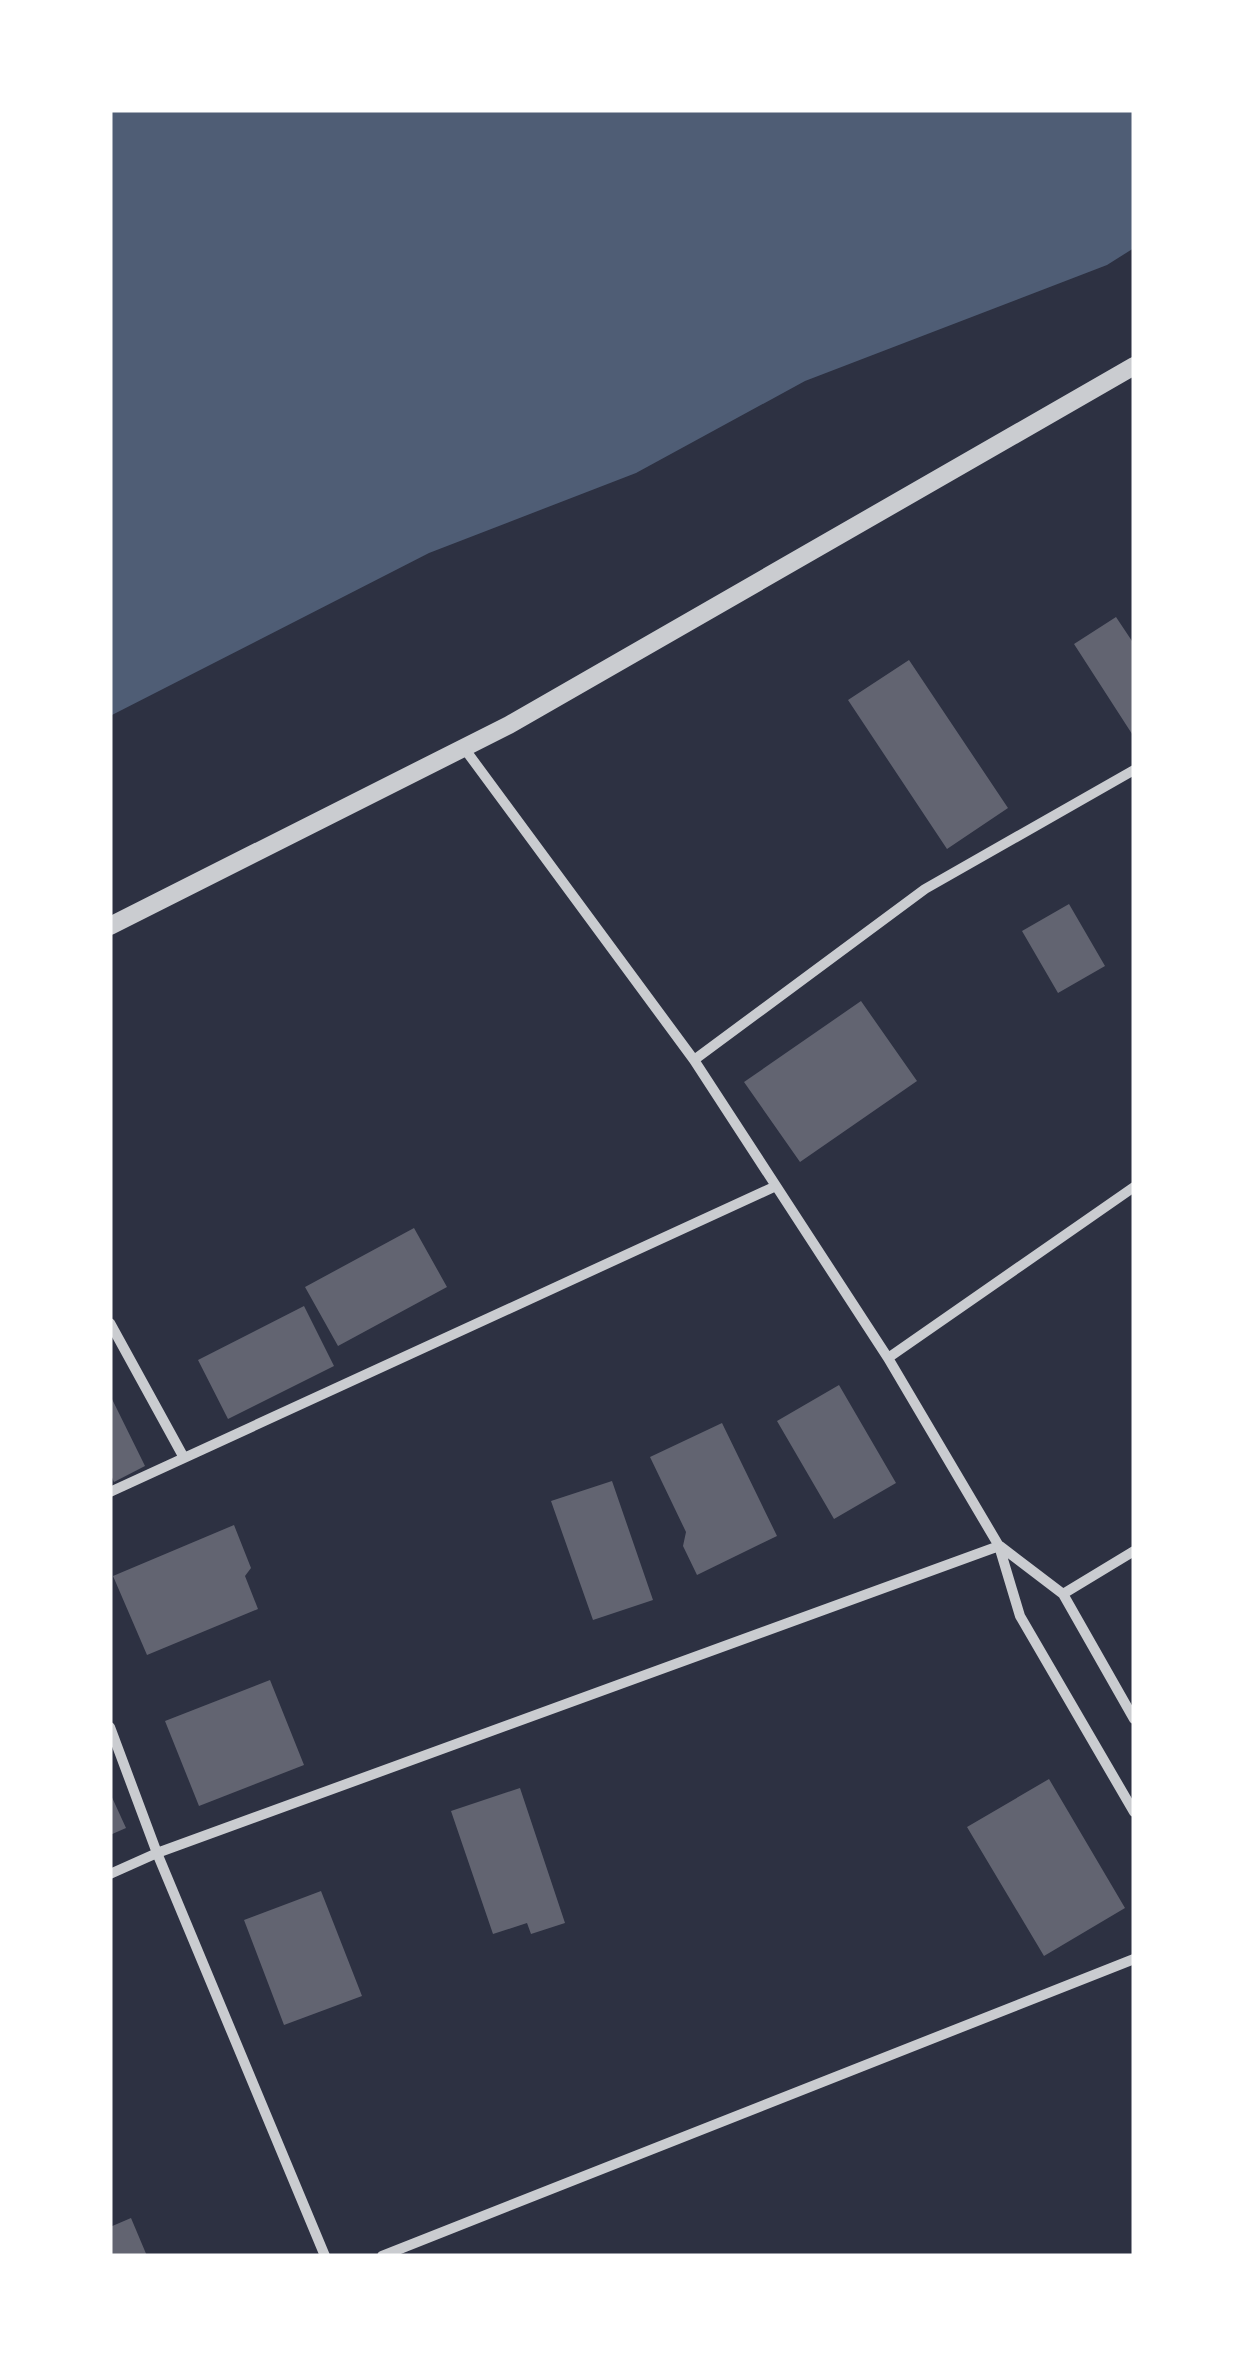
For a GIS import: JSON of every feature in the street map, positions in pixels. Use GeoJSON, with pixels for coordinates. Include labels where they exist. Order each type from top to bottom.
{"type":"FeatureCollection","features":[{"type":"Feature","properties":{"kind":"street"},"geometry":{"type":"LineString","coordinates":[[110,926],[509,725],[1134,366]]}},
{"type":"Feature","properties":{"kind":"street"},"geometry":{"type":"LineString","coordinates":[[464,748],[694,1060],[888,1358],[999,1546],[1020,1616],[1134,1812]]}},
{"type":"Feature","properties":{"kind":"street"},"geometry":{"type":"LineString","coordinates":[[694,1060],[925,889],[1134,770]]}},
{"type":"Feature","properties":{"kind":"street"},"geometry":{"type":"LineString","coordinates":[[110,1492],[776,1186]]}},
{"type":"Feature","properties":{"kind":"street"},"geometry":{"type":"LineString","coordinates":[[888,1358],[1134,1187]]}},
{"type":"Feature","properties":{"kind":"street"},"geometry":{"type":"LineString","coordinates":[[110,1322],[183,1456]]}},
{"type":"Feature","properties":{"kind":"street"},"geometry":{"type":"LineString","coordinates":[[999,1546],[1063,1594],[1134,1720]]}},
{"type":"Feature","properties":{"kind":"street"},"geometry":{"type":"LineString","coordinates":[[110,1874],[158,1853],[999,1546]]}},
{"type":"Feature","properties":{"kind":"street"},"geometry":{"type":"LineString","coordinates":[[1063,1594],[1134,1550]]}},
{"type":"Feature","properties":{"kind":"street"},"geometry":{"type":"LineString","coordinates":[[110,1727],[158,1853],[326,2256]]}},
{"type":"Feature","properties":{"kind":"street"},"geometry":{"type":"LineString","coordinates":[[382,2256],[1134,1959]]}},
{"type":"Feature","properties":{"kind":"water"},"geometry":{"type":"Polygon","coordinates":[[[110,110],[1134,110],[1134,248],[1107,265],[805,381],[636,473],[429,553],[110,716],[110,110]]]}},
{"type":"Feature","properties":{"kind":"building"},"geometry":{"type":"Polygon","coordinates":[[[1116,617],[1134,644],[1134,737],[1074,644],[1116,617]]]}},
{"type":"Feature","properties":{"kind":"building"},"geometry":{"type":"Polygon","coordinates":[[[909,660],[1008,808],[947,849],[848,700],[909,660]]]}},
{"type":"Feature","properties":{"kind":"building"},"geometry":{"type":"Polygon","coordinates":[[[1069,904],[1105,966],[1058,993],[1022,931],[1069,904]]]}},
{"type":"Feature","properties":{"kind":"building"},"geometry":{"type":"Polygon","coordinates":[[[861,1001],[917,1081],[800,1162],[744,1082],[861,1001]]]}},
{"type":"Feature","properties":{"kind":"building"},"geometry":{"type":"Polygon","coordinates":[[[414,1228],[447,1287],[338,1346],[305,1287],[414,1228]]]}},
{"type":"Feature","properties":{"kind":"building"},"geometry":{"type":"Polygon","coordinates":[[[304,1306],[334,1366],[228,1419],[198,1360],[304,1306]]]}},
{"type":"Feature","properties":{"kind":"building"},"geometry":{"type":"Polygon","coordinates":[[[839,1385],[896,1483],[834,1519],[777,1421],[839,1385]]]}},
{"type":"Feature","properties":{"kind":"building"},"geometry":{"type":"Polygon","coordinates":[[[110,1395],[145,1466],[114,1482],[110,1473],[110,1395]]]}},
{"type":"Feature","properties":{"kind":"building"},"geometry":{"type":"Polygon","coordinates":[[[722,1423],[777,1536],[697,1575],[683,1546],[686,1532],[650,1457],[722,1423]]]}},
{"type":"Feature","properties":{"kind":"building"},"geometry":{"type":"Polygon","coordinates":[[[612,1481],[653,1600],[593,1620],[551,1501],[612,1481]]]}},
{"type":"Feature","properties":{"kind":"building"},"geometry":{"type":"Polygon","coordinates":[[[234,1525],[251,1568],[245,1576],[258,1609],[147,1655],[113,1576],[234,1525]]]}},
{"type":"Feature","properties":{"kind":"building"},"geometry":{"type":"Polygon","coordinates":[[[270,1680],[304,1765],[199,1806],[165,1721],[270,1680]]]}},
{"type":"Feature","properties":{"kind":"building"},"geometry":{"type":"Polygon","coordinates":[[[1049,1779],[1125,1908],[1044,1956],[967,1827],[1049,1779]]]}},
{"type":"Feature","properties":{"kind":"building"},"geometry":{"type":"Polygon","coordinates":[[[520,1788],[565,1923],[531,1934],[527,1923],[493,1934],[451,1811],[520,1788]]]}},
{"type":"Feature","properties":{"kind":"building"},"geometry":{"type":"Polygon","coordinates":[[[110,1793],[126,1828],[110,1835],[110,1793]]]}},
{"type":"Feature","properties":{"kind":"building"},"geometry":{"type":"Polygon","coordinates":[[[321,1891],[362,1996],[284,2025],[244,1920],[321,1891]]]}},
{"type":"Feature","properties":{"kind":"building"},"geometry":{"type":"Polygon","coordinates":[[[131,2218],[147,2256],[110,2256],[110,2227],[131,2218]]]}}]}
